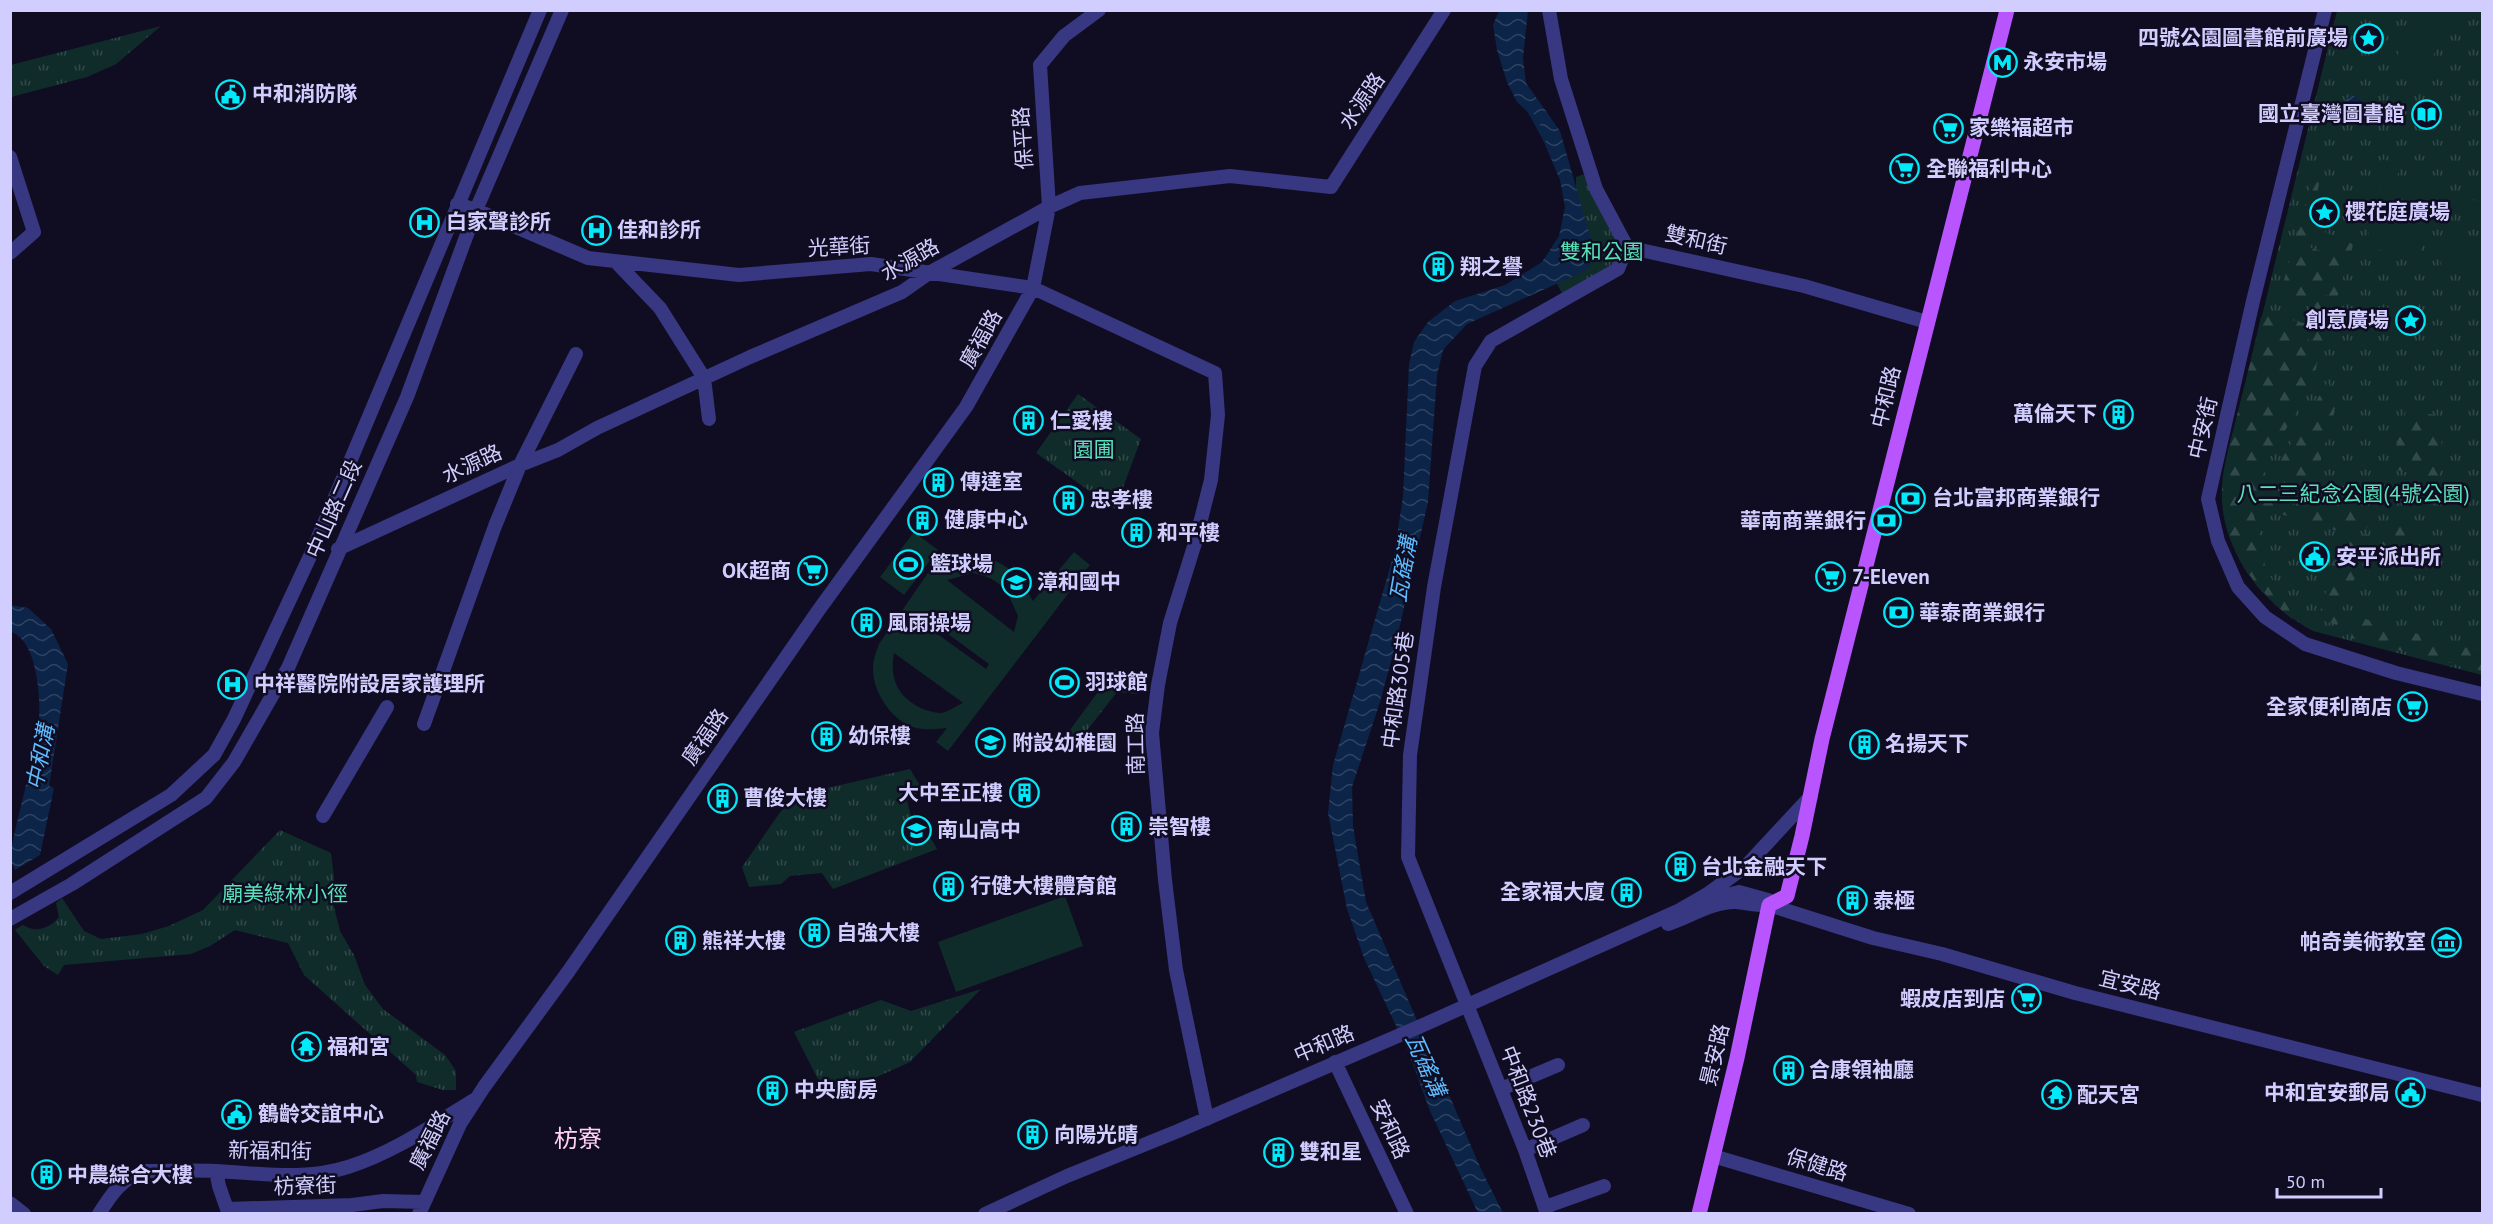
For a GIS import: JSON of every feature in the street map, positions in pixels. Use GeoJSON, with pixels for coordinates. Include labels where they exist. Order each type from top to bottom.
{"type":"FeatureCollection","features":[{"type":"Feature","properties":{"kind":"main road","name":"中和路"},"geometry":{"type":"LineString","coordinates":[[1769,905],[1786,896],[1811,796],[1822,739],[2007,10]]}},
{"type":"Feature","properties":{"kind":"main road","name":"景安路"},"geometry":{"type":"LineString","coordinates":[[1699,1214],[1737,1058],[1769,905]]}},
{"type":"Feature","properties":{"kind":"street","name":"中山路二段"},"geometry":{"type":"LineString","coordinates":[[10,893],[171,795],[214,755],[234,719],[312,552],[540,10]]}},
{"type":"Feature","properties":{"kind":"street","name":"中山路二段"},"geometry":{"type":"LineString","coordinates":[[10,920],[72,884],[206,798],[234,762],[288,668],[338,549],[407,397],[476,210],[562,10]]}},
{"type":"Feature","properties":{"kind":"street","name":"保平路"},"geometry":{"type":"LineString","coordinates":[[1033,288],[1049,207],[1040,65],[1064,36],[1099,10]]}},
{"type":"Feature","properties":{"kind":"street","name":"水源路"},"geometry":{"type":"LineString","coordinates":[[338,549],[520,465],[558,450],[597,428],[704,378],[902,291],[929,273],[1049,207],[1080,193],[1230,176],[1331,187],[1444,10]]}},
{"type":"Feature","properties":{"kind":"street"},"geometry":{"type":"LineString","coordinates":[[1549,10],[1561,79],[1596,189],[1627,247]]}},
{"type":"Feature","properties":{"kind":"street","name":"中安街"},"geometry":{"type":"LineString","coordinates":[[2325,10],[2251,311],[2208,499],[2218,541],[2238,587],[2265,617],[2305,644],[2396,673],[2482,694]]}},
{"type":"Feature","properties":{"kind":"street"},"geometry":{"type":"LineString","coordinates":[[10,157],[34,232],[10,253]]}},
{"type":"Feature","properties":{"kind":"street","name":"光華街"},"geometry":{"type":"LineString","coordinates":[[457,204],[588,258],[738,275],[871,264],[1033,288],[1215,373]]}},
{"type":"Feature","properties":{"kind":"street","name":"雙和街"},"geometry":{"type":"LineString","coordinates":[[1627,247],[1804,286],[1927,322]]}},
{"type":"Feature","properties":{"kind":"street","name":"中和路305巷"},"geometry":{"type":"LineString","coordinates":[[1468,1005],[1408,857],[1410,755],[1434,587],[1474,366],[1491,341],[1618,269],[1627,247]]}},
{"type":"Feature","properties":{"kind":"street"},"geometry":{"type":"LineString","coordinates":[[615,261],[660,308],[704,378],[709,419]]}},
{"type":"Feature","properties":{"kind":"street","name":"廣福路"},"geometry":{"type":"LineString","coordinates":[[421,1208],[460,1124],[818,611],[966,407],[1033,288]]}},
{"type":"Feature","properties":{"kind":"street"},"geometry":{"type":"LineString","coordinates":[[424,724],[495,526],[520,465],[576,354]]}},
{"type":"Feature","properties":{"kind":"street","name":"南工路"},"geometry":{"type":"LineString","coordinates":[[1207,1119],[1176,970],[1165,880],[1152,734],[1158,685],[1170,623],[1196,543],[1211,480],[1218,415],[1215,373]]}},
{"type":"Feature","properties":{"kind":"street"},"geometry":{"type":"LineString","coordinates":[[323,816],[387,707]]}},
{"type":"Feature","properties":{"kind":"street","name":"中和路"},"geometry":{"type":"LineString","coordinates":[[985,1214],[1067,1176],[1207,1119],[1430,1022],[1678,911],[1746,867],[1811,796]]}},
{"type":"Feature","properties":{"kind":"street","name":"中和路"},"geometry":{"type":"LineString","coordinates":[[1678,911],[1739,892],[1768,900],[1769,905]]}},
{"type":"Feature","properties":{"kind":"street"},"geometry":{"type":"LineString","coordinates":[[1616,939],[1670,923],[1714,906],[1735,902],[1755,906],[1769,905]]}},
{"type":"Feature","properties":{"kind":"street","name":"宜安路"},"geometry":{"type":"LineString","coordinates":[[1769,905],[1874,938],[1942,954],[2075,993],[2482,1095]]}},
{"type":"Feature","properties":{"kind":"street","name":"中和路230巷"},"geometry":{"type":"LineString","coordinates":[[1468,1005],[1546,1210]]}},
{"type":"Feature","properties":{"kind":"street","name":"安和路"},"geometry":{"type":"LineString","coordinates":[[1335,1062],[1407,1214]]}},
{"type":"Feature","properties":{"kind":"street"},"geometry":{"type":"LineString","coordinates":[[1501,1089],[1558,1065]]}},
{"type":"Feature","properties":{"kind":"street","name":"新福和街"},"geometry":{"type":"LineString","coordinates":[[99,1214],[108,1199],[136,1173],[146,1171],[216,1171],[283,1176],[311,1175],[347,1168],[394,1149],[478,1098]]}},
{"type":"Feature","properties":{"kind":"street"},"geometry":{"type":"LineString","coordinates":[[1525,1150],[1583,1125]]}},
{"type":"Feature","properties":{"kind":"street","name":"保健路"},"geometry":{"type":"LineString","coordinates":[[1713,1156],[1909,1214]]}},
{"type":"Feature","properties":{"kind":"street","name":"枋寮街"},"geometry":{"type":"LineString","coordinates":[[216,1171],[227,1209],[352,1205],[383,1201],[421,1208]]}},
{"type":"Feature","properties":{"kind":"street"},"geometry":{"type":"LineString","coordinates":[[1546,1210],[1605,1186]]}},
{"type":"Feature","properties":{"kind":"street"},"geometry":{"type":"LineString","coordinates":[[10,1203],[24,1214]]}},
{"type":"Feature","properties":{"kind":"green space","name":"八二三紀念公園(4號公園)"},"geometry":{"type":"Polygon","coordinates":[[[2337,11],[2482,11],[2482,675],[2313,631],[2270,600],[2253,581],[2240,561],[2225,515],[2226,462],[2337,11]]]}},
{"type":"Feature","properties":{"kind":"green space"},"geometry":{"type":"Polygon","coordinates":[[[2411,11],[2447,11],[2426,80],[2393,70],[2411,11]]]}},
{"type":"Feature","properties":{"kind":"green space"},"geometry":{"type":"Polygon","coordinates":[[[161,26],[116,64],[87,77],[11,97],[11,65],[161,26]]]}},
{"type":"Feature","properties":{"kind":"green space"},"geometry":{"type":"Polygon","coordinates":[[[2381,159],[2400,165],[2397,177],[2439,190],[2417,202],[2380,191],[2375,180],[2381,159]]]}},
{"type":"Feature","properties":{"kind":"green space"},"geometry":{"type":"Polygon","coordinates":[[[2315,170],[2321,172],[2312,223],[2311,248],[2335,255],[2351,203],[2358,205],[2362,214],[2360,221],[2349,218],[2342,240],[2353,244],[2337,298],[2314,292],[2313,298],[2335,305],[2323,343],[2302,338],[2300,344],[2321,350],[2314,373],[2316,377],[2267,462],[2266,482],[2272,492],[2292,505],[2312,505],[2330,501],[2351,503],[2385,524],[2404,527],[2408,533],[2407,540],[2383,557],[2380,537],[2373,528],[2361,528],[2343,536],[2344,533],[2260,508],[2258,517],[2254,516],[2260,535],[2265,537],[2263,558],[2270,576],[2297,608],[2292,619],[2263,592],[2240,561],[2226,526],[2222,507],[2222,487],[2227,453],[2261,317],[2268,314],[2307,324],[2311,307],[2279,298],[2315,170]]]}},
{"type":"Feature","properties":{"kind":"green space","name":"雙和公園"},"geometry":{"type":"Polygon","coordinates":[[[1591,172],[1628,249],[1618,269],[1565,299],[1554,278],[1576,191],[1576,177],[1591,172]]]}},
{"type":"Feature","properties":{"kind":"green space"},"geometry":{"type":"Polygon","coordinates":[[[2331,186],[2332,193],[2328,202],[2329,222],[2324,230],[2338,237],[2333,251],[2315,245],[2322,187],[2331,186]]]}},
{"type":"Feature","properties":{"kind":"green space"},"geometry":{"type":"Polygon","coordinates":[[[2459,196],[2480,202],[2482,196],[2482,222],[2471,219],[2459,196]]]}},
{"type":"Feature","properties":{"kind":"green space"},"geometry":{"type":"Polygon","coordinates":[[[2384,213],[2409,220],[2422,244],[2419,253],[2415,252],[2412,260],[2365,245],[2373,219],[2384,213]]]}},
{"type":"Feature","properties":{"kind":"green space"},"geometry":{"type":"Polygon","coordinates":[[[2464,237],[2482,242],[2482,281],[2439,268],[2442,261],[2438,259],[2441,249],[2464,237]]]}},
{"type":"Feature","properties":{"kind":"green space"},"geometry":{"type":"Polygon","coordinates":[[[2327,383],[2340,389],[2311,496],[2291,494],[2277,484],[2274,472],[2327,383]]]}},
{"type":"Feature","properties":{"kind":"green space","name":"園圃"},"geometry":{"type":"Polygon","coordinates":[[[1078,394],[1141,439],[1115,509],[1036,453],[1078,394]]]}},
{"type":"Feature","properties":{"kind":"green space"},"geometry":{"type":"Polygon","coordinates":[[[2406,410],[2435,415],[2443,419],[2439,487],[2433,494],[2418,490],[2421,482],[2408,478],[2409,473],[2390,468],[2406,410]]]}},
{"type":"Feature","properties":{"kind":"green space","name":"籃球場"},"geometry":{"type":"Polygon","coordinates":[[[914,532],[938,550],[904,595],[880,577],[914,532]]]}},
{"type":"Feature","properties":{"kind":"green space"},"geometry":{"type":"Polygon","coordinates":[[[2366,534],[2375,538],[2377,560],[2368,564],[2355,578],[2337,625],[2318,619],[2340,544],[2366,534]]]}},
{"type":"Feature","properties":{"kind":"green space"},"geometry":{"type":"Polygon","coordinates":[[[1074,552],[1090,565],[948,751],[936,742],[947,728],[924,729],[910,726],[895,716],[883,702],[873,676],[879,644],[930,570],[946,561],[966,557],[995,561],[1012,572],[1033,601],[1074,552]],[[973,573],[947,580],[1014,632],[1018,616],[1007,593],[997,582],[973,573]],[[922,615],[918,620],[986,669],[989,664],[922,615]],[[894,653],[897,687],[914,705],[941,713],[963,703],[894,653]]]}},
{"type":"Feature","properties":{"kind":"green space"},"geometry":{"type":"Polygon","coordinates":[[[2354,616],[2482,652],[2482,671],[2351,638],[2354,616]]]}},
{"type":"Feature","properties":{"kind":"green space"},"geometry":{"type":"Polygon","coordinates":[[[1115,669],[1142,679],[1137,694],[1117,692],[1081,738],[1067,734],[1115,669]]]}},
{"type":"Feature","properties":{"kind":"green space"},"geometry":{"type":"Polygon","coordinates":[[[910,769],[922,789],[907,801],[912,819],[917,829],[930,838],[937,849],[833,889],[822,873],[790,876],[781,884],[749,887],[742,867],[795,791],[819,790],[910,769]]]}},
{"type":"Feature","properties":{"kind":"green space","name":"廟美綠林小徑"},"geometry":{"type":"Polygon","coordinates":[[[280,830],[331,853],[334,877],[332,899],[340,931],[354,955],[365,985],[383,1009],[445,1055],[456,1071],[456,1090],[443,1090],[417,1082],[416,1075],[304,975],[288,943],[235,930],[210,946],[191,954],[64,965],[58,975],[44,966],[15,930],[23,925],[37,929],[51,924],[59,917],[56,903],[62,898],[84,931],[101,939],[142,934],[169,926],[203,910],[280,830]]]}},
{"type":"Feature","properties":{"kind":"green space"},"geometry":{"type":"Polygon","coordinates":[[[1065,896],[1083,946],[956,992],[938,942],[1065,896]]]}},
{"type":"Feature","properties":{"kind":"green space"},"geometry":{"type":"Polygon","coordinates":[[[981,989],[910,1062],[828,1099],[794,1032],[881,1000],[911,1011],[981,989]]]}},
{"type":"Feature","properties":{"kind":"water"},"geometry":{"type":"Polygon","coordinates":[[[1499,11],[1528,11],[1523,58],[1526,83],[1560,131],[1592,243],[1591,263],[1585,271],[1467,324],[1443,350],[1437,375],[1428,502],[1396,643],[1380,702],[1352,787],[1353,826],[1366,902],[1481,1169],[1503,1213],[1478,1213],[1430,1111],[1408,1051],[1364,958],[1347,909],[1328,813],[1333,765],[1395,550],[1403,496],[1409,364],[1414,342],[1428,322],[1455,301],[1505,285],[1542,262],[1559,236],[1565,207],[1560,180],[1534,118],[1517,102],[1507,82],[1497,50],[1493,25],[1499,11]]]}},
{"type":"Feature","properties":{"kind":"water"},"geometry":{"type":"Polygon","coordinates":[[[2353,96],[2361,101],[2362,105],[2357,113],[2353,114],[2345,109],[2344,105],[2349,97],[2353,96]]]}},
{"type":"Feature","properties":{"kind":"water","name":"中和溝"},"geometry":{"type":"Polygon","coordinates":[[[11,605],[28,608],[51,629],[68,664],[49,786],[54,788],[40,855],[15,870],[11,861],[12,845],[35,743],[39,704],[32,659],[20,637],[11,632],[11,605]]]}},
{"type":"Feature","properties":{"kind":"waterway","name":"瓦磘溝"},"geometry":{"type":"LineString","coordinates":[[1529,110],[1545,139]]}},
{"type":"Feature","properties":{"kind":"place","name":"四號公園圖書館前廣場"},"geometry":{"type":"Point","coordinates":[2369,38]}},
{"type":"Feature","properties":{"kind":"place","name":"永安市場"},"geometry":{"type":"Point","coordinates":[2002,62]}},
{"type":"Feature","properties":{"kind":"place","name":"中和消防隊"},"geometry":{"type":"Point","coordinates":[231,94]}},
{"type":"Feature","properties":{"kind":"place","name":"國立臺灣圖書館"},"geometry":{"type":"Point","coordinates":[2426,114]}},
{"type":"Feature","properties":{"kind":"place","name":"家樂福超市"},"geometry":{"type":"Point","coordinates":[1948,128]}},
{"type":"Feature","properties":{"kind":"place","name":"全聯福利中心"},"geometry":{"type":"Point","coordinates":[1905,169]}},
{"type":"Feature","properties":{"kind":"place","name":"櫻花庭廣場"},"geometry":{"type":"Point","coordinates":[2324,212]}},
{"type":"Feature","properties":{"kind":"place","name":"白家聲診所"},"geometry":{"type":"Point","coordinates":[425,222]}},
{"type":"Feature","properties":{"kind":"place","name":"佳和診所"},"geometry":{"type":"Point","coordinates":[596,230]}},
{"type":"Feature","properties":{"kind":"place","name":"翔之譽"},"geometry":{"type":"Point","coordinates":[1439,267]}},
{"type":"Feature","properties":{"kind":"place","name":"創意廣場"},"geometry":{"type":"Point","coordinates":[2410,320]}},
{"type":"Feature","properties":{"kind":"place","name":"萬倫天下"},"geometry":{"type":"Point","coordinates":[2118,414]}},
{"type":"Feature","properties":{"kind":"place","name":"仁愛樓"},"geometry":{"type":"Point","coordinates":[1029,421]}},
{"type":"Feature","properties":{"kind":"place","name":"傳達室"},"geometry":{"type":"Point","coordinates":[939,482]}},
{"type":"Feature","properties":{"kind":"place","name":"台北富邦商業銀行"},"geometry":{"type":"Point","coordinates":[1911,498]}},
{"type":"Feature","properties":{"kind":"place","name":"忠孝樓"},"geometry":{"type":"Point","coordinates":[1069,500]}},
{"type":"Feature","properties":{"kind":"place","name":"健康中心"},"geometry":{"type":"Point","coordinates":[923,520]}},
{"type":"Feature","properties":{"kind":"place","name":"華南商業銀行"},"geometry":{"type":"Point","coordinates":[1887,521]}},
{"type":"Feature","properties":{"kind":"place","name":"和平樓"},"geometry":{"type":"Point","coordinates":[1136,533]}},
{"type":"Feature","properties":{"kind":"place","name":"安平派出所"},"geometry":{"type":"Point","coordinates":[2315,557]}},
{"type":"Feature","properties":{"kind":"place","name":"籃球場"},"geometry":{"type":"Point","coordinates":[909,564]}},
{"type":"Feature","properties":{"kind":"place","name":"OK超商"},"geometry":{"type":"Point","coordinates":[812,571]}},
{"type":"Feature","properties":{"kind":"place","name":"7-Eleven"},"geometry":{"type":"Point","coordinates":[1831,577]}},
{"type":"Feature","properties":{"kind":"place","name":"漳和國中"},"geometry":{"type":"Point","coordinates":[1016,582]}},
{"type":"Feature","properties":{"kind":"place","name":"華泰商業銀行"},"geometry":{"type":"Point","coordinates":[1898,613]}},
{"type":"Feature","properties":{"kind":"place","name":"風雨操場"},"geometry":{"type":"Point","coordinates":[866,623]}},
{"type":"Feature","properties":{"kind":"place","name":"羽球館"},"geometry":{"type":"Point","coordinates":[1064,682]}},
{"type":"Feature","properties":{"kind":"place","name":"中祥醫院附設居家護理所"},"geometry":{"type":"Point","coordinates":[233,684]}},
{"type":"Feature","properties":{"kind":"place","name":"全家便利商店"},"geometry":{"type":"Point","coordinates":[2413,707]}},
{"type":"Feature","properties":{"kind":"place","name":"幼保樓"},"geometry":{"type":"Point","coordinates":[827,736]}},
{"type":"Feature","properties":{"kind":"place","name":"附設幼稚園"},"geometry":{"type":"Point","coordinates":[991,743]}},
{"type":"Feature","properties":{"kind":"place","name":"名揚天下"},"geometry":{"type":"Point","coordinates":[1864,744]}},
{"type":"Feature","properties":{"kind":"place","name":"大中至正樓"},"geometry":{"type":"Point","coordinates":[1024,793]}},
{"type":"Feature","properties":{"kind":"place","name":"曹俊大樓"},"geometry":{"type":"Point","coordinates":[722,798]}},
{"type":"Feature","properties":{"kind":"place","name":"崇智樓"},"geometry":{"type":"Point","coordinates":[1127,827]}},
{"type":"Feature","properties":{"kind":"place","name":"南山高中"},"geometry":{"type":"Point","coordinates":[916,830]}},
{"type":"Feature","properties":{"kind":"place","name":"台北金融天下"},"geometry":{"type":"Point","coordinates":[1680,867]}},
{"type":"Feature","properties":{"kind":"place","name":"行健大樓體育館"},"geometry":{"type":"Point","coordinates":[949,886]}},
{"type":"Feature","properties":{"kind":"place","name":"全家福大廈"},"geometry":{"type":"Point","coordinates":[1626,892]}},
{"type":"Feature","properties":{"kind":"place","name":"泰極"},"geometry":{"type":"Point","coordinates":[1852,901]}},
{"type":"Feature","properties":{"kind":"place","name":"自強大樓"},"geometry":{"type":"Point","coordinates":[815,933]}},
{"type":"Feature","properties":{"kind":"place","name":"熊祥大樓"},"geometry":{"type":"Point","coordinates":[681,941]}},
{"type":"Feature","properties":{"kind":"place","name":"帕奇美術教室"},"geometry":{"type":"Point","coordinates":[2447,942]}},
{"type":"Feature","properties":{"kind":"place","name":"蝦皮店到店"},"geometry":{"type":"Point","coordinates":[2026,999]}},
{"type":"Feature","properties":{"kind":"place","name":"福和宮"},"geometry":{"type":"Point","coordinates":[306,1047]}},
{"type":"Feature","properties":{"kind":"place","name":"合康領袖廳"},"geometry":{"type":"Point","coordinates":[1788,1070]}},
{"type":"Feature","properties":{"kind":"place","name":"中央廚房"},"geometry":{"type":"Point","coordinates":[773,1090]}},
{"type":"Feature","properties":{"kind":"place","name":"中和宜安郵局"},"geometry":{"type":"Point","coordinates":[2411,1093]}},
{"type":"Feature","properties":{"kind":"place","name":"配天宮"},"geometry":{"type":"Point","coordinates":[2056,1095]}},
{"type":"Feature","properties":{"kind":"place","name":"鶴齡交誼中心"},"geometry":{"type":"Point","coordinates":[237,1114]}},
{"type":"Feature","properties":{"kind":"place","name":"向陽光晴"},"geometry":{"type":"Point","coordinates":[1033,1135]}},
{"type":"Feature","properties":{"kind":"place","name":"雙和星"},"geometry":{"type":"Point","coordinates":[1278,1152]}},
{"type":"Feature","properties":{"kind":"place","name":"中農綜合大樓"},"geometry":{"type":"Point","coordinates":[46,1175]}},
{"type":"Feature","properties":{"kind":"district","name":"枋寮"},"geometry":{"type":"Point","coordinates":[578,1139]}}]}
